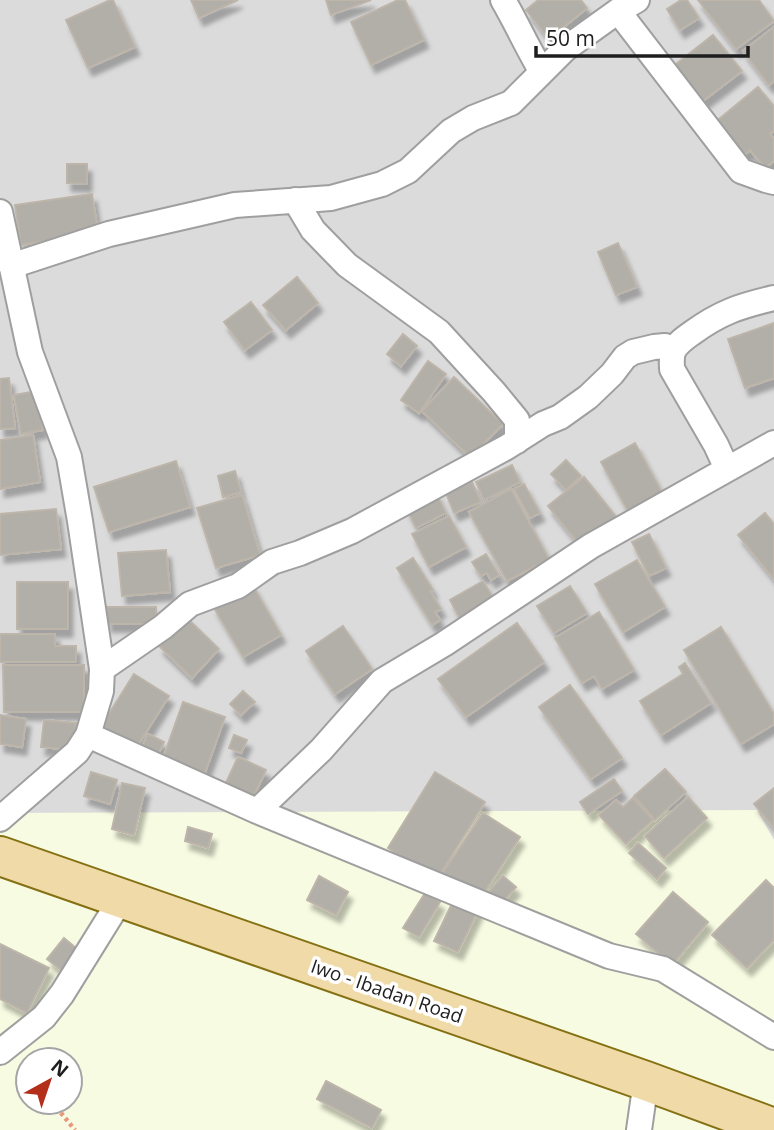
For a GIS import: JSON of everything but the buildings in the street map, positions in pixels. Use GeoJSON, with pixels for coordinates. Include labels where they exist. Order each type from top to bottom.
{"type":"FeatureCollection","features":[{"type":"Feature","properties":{"kind":"main road","name":"Iwo - Ibadan Road"},"geometry":{"type":"LineString","coordinates":[[0,856],[774,1128]]}},
{"type":"Feature","properties":{"kind":"street"},"geometry":{"type":"LineString","coordinates":[[503,0],[542,72]]}},
{"type":"Feature","properties":{"kind":"street"},"geometry":{"type":"LineString","coordinates":[[11,266],[109,234],[235,205],[331,198],[382,184],[408,171],[450,131],[473,118],[511,103],[565,49],[627,5],[740,171],[771,186]]}},
{"type":"Feature","properties":{"kind":"street"},"geometry":{"type":"LineString","coordinates":[[295,200],[313,230],[347,265],[439,332],[517,420],[517,441]]}},
{"type":"Feature","properties":{"kind":"street"},"geometry":{"type":"LineString","coordinates":[[0,212],[30,352],[69,457],[102,669],[101,691],[88,735],[77,752],[0,818]]}},
{"type":"Feature","properties":{"kind":"street"},"geometry":{"type":"LineString","coordinates":[[727,469],[716,444],[672,369],[673,350],[712,318],[738,306],[774,298]]}},
{"type":"Feature","properties":{"kind":"street"},"geometry":{"type":"LineString","coordinates":[[102,669],[163,627],[190,604],[238,586],[272,562],[352,531],[560,417],[588,397],[625,357],[633,352],[665,346],[673,350]]}},
{"type":"Feature","properties":{"kind":"street"},"geometry":{"type":"LineString","coordinates":[[257,811],[321,750],[382,681],[444,644],[591,546],[774,443]]}},
{"type":"Feature","properties":{"kind":"street"},"geometry":{"type":"LineString","coordinates":[[88,735],[257,811],[609,956],[663,969],[774,1037]]}},
{"type":"Feature","properties":{"kind":"street"},"geometry":{"type":"LineString","coordinates":[[0,1052],[44,1017],[62,994],[121,899]]}},
{"type":"Feature","properties":{"kind":"street"},"geometry":{"type":"LineString","coordinates":[[639,1130],[646,1081]]}},
{"type":"Feature","properties":{"kind":"path"},"geometry":{"type":"LineString","coordinates":[[64,1116],[75,1130]]}},
{"type":"Feature","properties":{"kind":"shaded area"},"geometry":{"type":"Polygon","coordinates":[[[0,0],[774,0],[774,1130],[0,1130],[0,0]]]}},
{"type":"Feature","properties":{"kind":"shaded area"},"geometry":{"type":"Polygon","coordinates":[[[757,810],[774,840],[774,1130],[0,1130],[0,813],[757,810]]]}}]}
